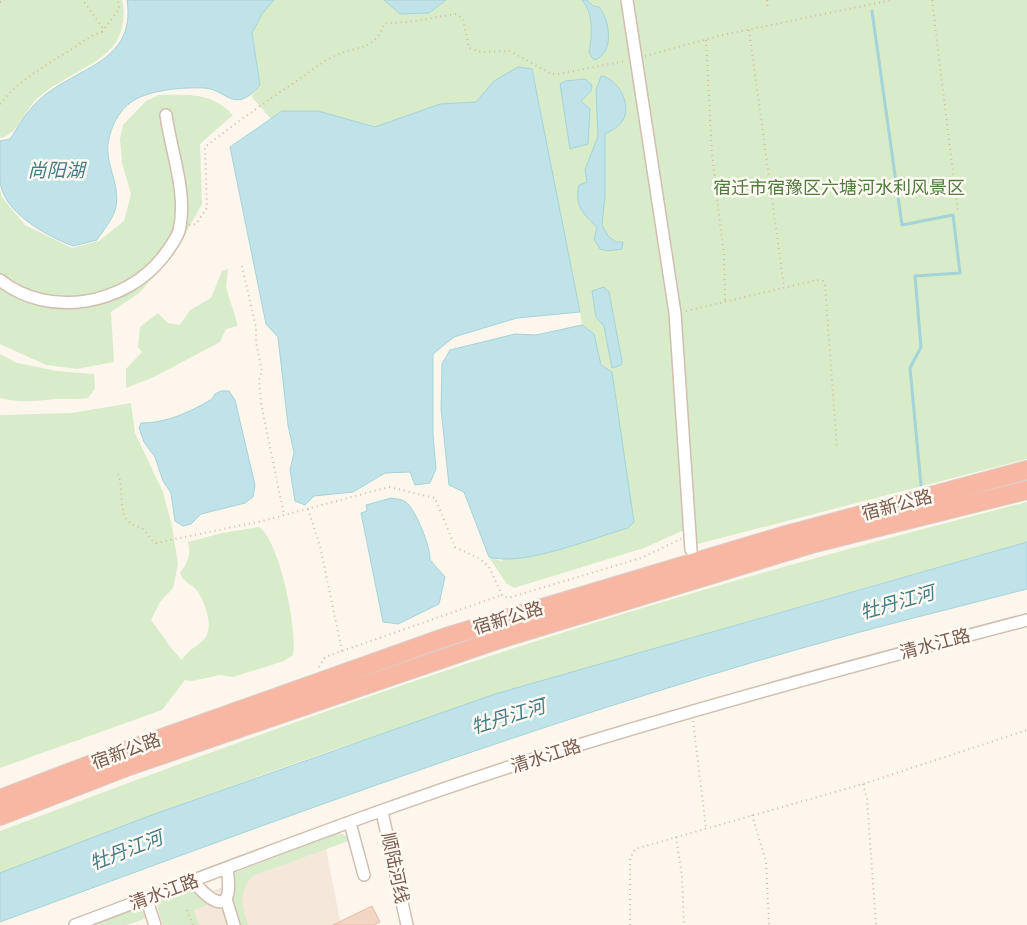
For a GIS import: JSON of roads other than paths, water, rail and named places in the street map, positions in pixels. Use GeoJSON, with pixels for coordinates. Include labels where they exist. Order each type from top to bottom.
{"type":"FeatureCollection","features":[{"type":"Feature","properties":{"kind":"highway","name":"宿新公路"},"geometry":{"type":"LineString","coordinates":[[0,798],[131,749],[449,636],[779,537],[1027,470]]}},
{"type":"Feature","properties":{"kind":"highway","name":"宿新公路"},"geometry":{"type":"LineString","coordinates":[[0,816],[129,766],[497,640],[816,543],[1027,490]]}},
{"type":"Feature","properties":{"kind":"street"},"geometry":{"type":"LineString","coordinates":[[627,0],[675,314],[691,550]]}},
{"type":"Feature","properties":{"kind":"street"},"geometry":{"type":"LineString","coordinates":[[0,280],[11,289],[26,296],[52,301],[80,302],[102,299],[122,290],[153,269],[170,246],[179,227],[182,211],[166,115]]}},
{"type":"Feature","properties":{"kind":"street","name":"清水江路"},"geometry":{"type":"LineString","coordinates":[[75,925],[88,923],[146,898],[350,823],[580,744],[853,666],[1027,620]]}},
{"type":"Feature","properties":{"kind":"street","name":"顺陆河线"},"geometry":{"type":"LineString","coordinates":[[382,812],[407,925]]}},
{"type":"Feature","properties":{"kind":"street"},"geometry":{"type":"LineString","coordinates":[[350,823],[364,875]]}},
{"type":"Feature","properties":{"kind":"street"},"geometry":{"type":"LineString","coordinates":[[193,881],[206,898],[222,900],[229,895],[230,888],[227,869]]}},
{"type":"Feature","properties":{"kind":"street"},"geometry":{"type":"LineString","coordinates":[[146,898],[155,925]]}},
{"type":"Feature","properties":{"kind":"street"},"geometry":{"type":"LineString","coordinates":[[222,900],[226,925]]}},
{"type":"Feature","properties":{"kind":"street"},"geometry":{"type":"LineString","coordinates":[[222,900],[234,925]]}},
{"type":"Feature","properties":{"kind":"water","name":"尚阳湖"},"geometry":{"type":"Polygon","coordinates":[[[127,0],[274,0],[262,14],[252,33],[260,85],[244,99],[237,100],[212,89],[186,88],[165,90],[145,95],[125,107],[116,119],[110,133],[108,147],[109,161],[117,196],[114,214],[97,240],[73,246],[51,236],[28,222],[9,203],[3,193],[0,181],[0,141],[10,139],[29,110],[51,90],[99,62],[112,52],[122,38],[127,22],[127,0]]]}},
{"type":"Feature","properties":{"kind":"water"},"geometry":{"type":"Polygon","coordinates":[[[384,0],[446,0],[429,13],[400,14],[384,0]]]}},
{"type":"Feature","properties":{"kind":"water"},"geometry":{"type":"Polygon","coordinates":[[[582,0],[587,0],[593,6],[599,7],[608,28],[608,44],[605,51],[601,57],[594,60],[589,53],[591,32],[589,12],[582,0]]]}},
{"type":"Feature","properties":{"kind":"water"},"geometry":{"type":"Polygon","coordinates":[[[518,67],[532,69],[580,312],[517,318],[454,337],[433,354],[433,435],[436,469],[430,483],[415,485],[410,472],[385,473],[353,492],[314,496],[305,505],[295,501],[290,470],[294,453],[288,425],[278,337],[266,324],[230,147],[282,111],[318,111],[375,127],[440,104],[476,102],[494,81],[518,67]]]}},
{"type":"Feature","properties":{"kind":"water"},"geometry":{"type":"Polygon","coordinates":[[[601,76],[607,78],[618,87],[626,107],[622,122],[605,134],[605,196],[602,225],[608,236],[616,242],[623,242],[622,249],[607,251],[600,249],[594,239],[597,227],[584,214],[578,199],[579,185],[587,182],[585,170],[598,136],[596,90],[601,76]]]}},
{"type":"Feature","properties":{"kind":"water"},"geometry":{"type":"Polygon","coordinates":[[[585,79],[592,85],[591,91],[581,101],[590,109],[588,144],[570,149],[560,84],[565,81],[585,79]]]}},
{"type":"Feature","properties":{"kind":"water"},"geometry":{"type":"Polygon","coordinates":[[[604,287],[609,292],[622,361],[621,365],[612,368],[604,326],[596,317],[592,291],[604,287]]]}},
{"type":"Feature","properties":{"kind":"water"},"geometry":{"type":"Polygon","coordinates":[[[582,325],[594,334],[601,365],[612,372],[634,522],[628,528],[539,555],[504,559],[489,557],[464,492],[449,485],[441,409],[442,364],[450,350],[515,334],[536,335],[582,325]]]}},
{"type":"Feature","properties":{"kind":"water"},"geometry":{"type":"Polygon","coordinates":[[[221,391],[229,391],[235,400],[255,485],[253,497],[245,503],[201,514],[191,524],[183,526],[175,521],[171,493],[163,481],[155,457],[144,442],[139,428],[141,423],[169,419],[187,412],[212,399],[215,394],[221,391]]]}},
{"type":"Feature","properties":{"kind":"water"},"geometry":{"type":"Polygon","coordinates":[[[391,498],[404,501],[410,506],[425,538],[430,560],[445,577],[439,604],[398,624],[383,622],[361,513],[367,511],[366,505],[391,498]]]}},
{"type":"Feature","properties":{"kind":"water","name":"牡丹江河"},"geometry":{"type":"Polygon","coordinates":[[[1027,542],[1027,589],[833,639],[602,709],[400,777],[0,922],[0,873],[149,816],[495,694],[1027,542]]]}},
{"type":"Feature","properties":{"kind":"waterway"},"geometry":{"type":"LineString","coordinates":[[872,11],[902,225],[953,215],[960,273],[915,276],[921,347],[910,368],[921,485]]}},
{"type":"Feature","properties":{"kind":"park label","name":"宿迁市宿豫区六塘河水利风景区"},"geometry":{"type":"Point","coordinates":[839,188]}}]}
